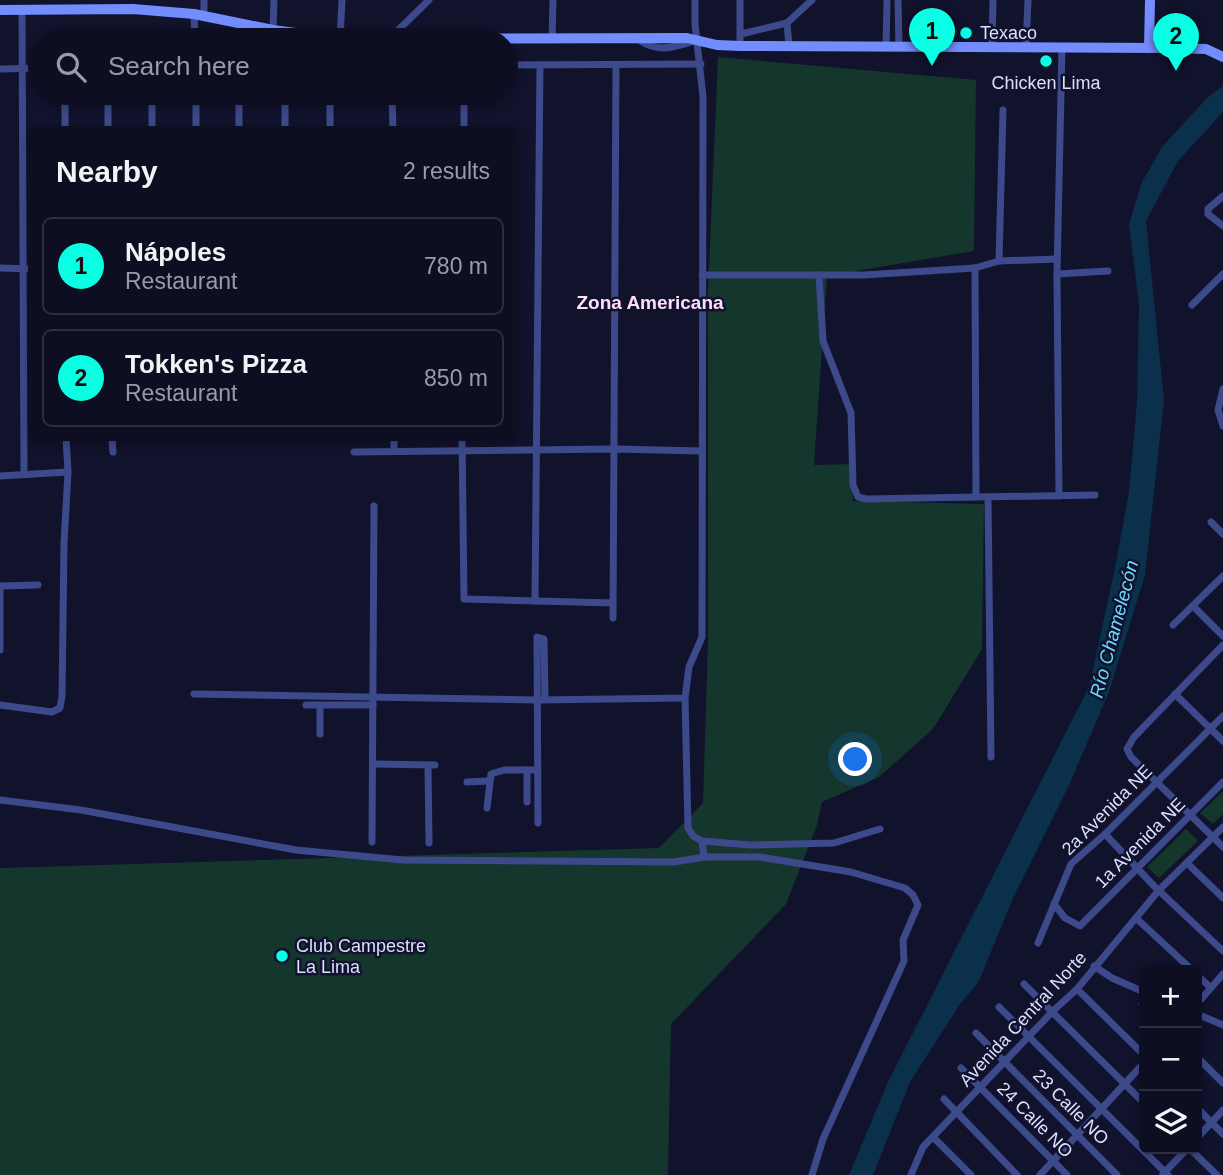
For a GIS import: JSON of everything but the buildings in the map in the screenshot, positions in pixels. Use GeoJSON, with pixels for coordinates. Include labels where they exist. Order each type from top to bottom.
{"type":"FeatureCollection","features":[{"type":"Feature","properties":{"kind":"street"},"geometry":{"type":"LineString","coordinates":[[197,28],[204,0]]}},
{"type":"Feature","properties":{"kind":"street"},"geometry":{"type":"LineString","coordinates":[[273,28],[274,0]]}},
{"type":"Feature","properties":{"kind":"street"},"geometry":{"type":"LineString","coordinates":[[341,28],[342,0]]}},
{"type":"Feature","properties":{"kind":"street"},"geometry":{"type":"LineString","coordinates":[[400,28],[429,0]]}},
{"type":"Feature","properties":{"kind":"street"},"geometry":{"type":"LineString","coordinates":[[552,40],[553,0]]}},
{"type":"Feature","properties":{"kind":"street"},"geometry":{"type":"LineString","coordinates":[[695,0],[703,97],[702,637],[689,667],[685,698],[688,828],[693,836],[702,841],[750,845],[834,843],[880,829]]}},
{"type":"Feature","properties":{"kind":"street"},"geometry":{"type":"LineString","coordinates":[[740,0],[740,46]]}},
{"type":"Feature","properties":{"kind":"street"},"geometry":{"type":"LineString","coordinates":[[741,34],[787,23],[812,0]]}},
{"type":"Feature","properties":{"kind":"street"},"geometry":{"type":"LineString","coordinates":[[992,47],[993,0]]}},
{"type":"Feature","properties":{"kind":"street"},"geometry":{"type":"LineString","coordinates":[[1027,47],[1028,0]]}},
{"type":"Feature","properties":{"kind":"street"},"geometry":{"type":"LineString","coordinates":[[1149,48],[1150,0]]}},
{"type":"Feature","properties":{"kind":"street"},"geometry":{"type":"LineString","coordinates":[[886,47],[886,4],[898,4],[899,47]]}},
{"type":"Feature","properties":{"kind":"street"},"geometry":{"type":"LineString","coordinates":[[0,10],[60,5],[133,9],[199,14],[264,28]]}},
{"type":"Feature","properties":{"kind":"street"},"geometry":{"type":"LineString","coordinates":[[22,10],[28,362],[24,474]]}},
{"type":"Feature","properties":{"kind":"street"},"geometry":{"type":"LineString","coordinates":[[787,23],[789,46]]}},
{"type":"Feature","properties":{"kind":"street"},"geometry":{"type":"LineString","coordinates":[[518,40],[668,38],[740,46],[1206,49],[1223,57]]}},
{"type":"Feature","properties":{"kind":"street"},"geometry":{"type":"LineString","coordinates":[[1059,496],[1057,259],[1062,47]]}},
{"type":"Feature","properties":{"kind":"street"},"geometry":{"type":"LineString","coordinates":[[518,65],[701,64]]}},
{"type":"Feature","properties":{"kind":"street"},"geometry":{"type":"LineString","coordinates":[[535,601],[540,65]]}},
{"type":"Feature","properties":{"kind":"street"},"geometry":{"type":"LineString","coordinates":[[613,618],[616,65]]}},
{"type":"Feature","properties":{"kind":"street"},"geometry":{"type":"LineString","coordinates":[[0,69],[28,68]]}},
{"type":"Feature","properties":{"kind":"street"},"geometry":{"type":"LineString","coordinates":[[65,105],[65,126]]}},
{"type":"Feature","properties":{"kind":"street"},"geometry":{"type":"LineString","coordinates":[[108,105],[108,126]]}},
{"type":"Feature","properties":{"kind":"street"},"geometry":{"type":"LineString","coordinates":[[152,105],[152,126]]}},
{"type":"Feature","properties":{"kind":"street"},"geometry":{"type":"LineString","coordinates":[[196,105],[196,126]]}},
{"type":"Feature","properties":{"kind":"street"},"geometry":{"type":"LineString","coordinates":[[239,105],[239,126]]}},
{"type":"Feature","properties":{"kind":"street"},"geometry":{"type":"LineString","coordinates":[[285,105],[285,126]]}},
{"type":"Feature","properties":{"kind":"street"},"geometry":{"type":"LineString","coordinates":[[330,105],[330,126]]}},
{"type":"Feature","properties":{"kind":"street"},"geometry":{"type":"LineString","coordinates":[[393,105],[393,126]]}},
{"type":"Feature","properties":{"kind":"street"},"geometry":{"type":"LineString","coordinates":[[464,105],[464,126]]}},
{"type":"Feature","properties":{"kind":"street"},"geometry":{"type":"LineString","coordinates":[[999,261],[1003,110]]}},
{"type":"Feature","properties":{"kind":"street"},"geometry":{"type":"LineString","coordinates":[[1223,196],[1208,209],[1208,214],[1223,226]]}},
{"type":"Feature","properties":{"kind":"street"},"geometry":{"type":"LineString","coordinates":[[702,275],[819,275],[975,268],[999,261],[1057,259]]}},
{"type":"Feature","properties":{"kind":"street"},"geometry":{"type":"LineString","coordinates":[[0,268],[27,269]]}},
{"type":"Feature","properties":{"kind":"street"},"geometry":{"type":"LineString","coordinates":[[975,268],[976,497]]}},
{"type":"Feature","properties":{"kind":"street"},"geometry":{"type":"LineString","coordinates":[[1057,274],[1108,271]]}},
{"type":"Feature","properties":{"kind":"street"},"geometry":{"type":"LineString","coordinates":[[1192,305],[1223,274]]}},
{"type":"Feature","properties":{"kind":"street"},"geometry":{"type":"LineString","coordinates":[[819,275],[823,341],[851,413],[854,492],[858,497],[1095,495]]}},
{"type":"Feature","properties":{"kind":"street"},"geometry":{"type":"LineString","coordinates":[[1217,282],[1223,288]]}},
{"type":"Feature","properties":{"kind":"street"},"geometry":{"type":"LineString","coordinates":[[1223,389],[1218,410],[1223,426]]}},
{"type":"Feature","properties":{"kind":"street"},"geometry":{"type":"LineString","coordinates":[[0,705],[52,712],[60,708],[68,472],[66,441]]}},
{"type":"Feature","properties":{"kind":"street"},"geometry":{"type":"LineString","coordinates":[[112,441],[113,452]]}},
{"type":"Feature","properties":{"kind":"street"},"geometry":{"type":"LineString","coordinates":[[394,441],[394,450]]}},
{"type":"Feature","properties":{"kind":"street"},"geometry":{"type":"LineString","coordinates":[[462,441],[464,599],[613,603]]}},
{"type":"Feature","properties":{"kind":"street"},"geometry":{"type":"LineString","coordinates":[[354,452],[462,449],[701,451]]}},
{"type":"Feature","properties":{"kind":"street"},"geometry":{"type":"LineString","coordinates":[[0,476],[68,472]]}},
{"type":"Feature","properties":{"kind":"street"},"geometry":{"type":"LineString","coordinates":[[988,497],[987,594],[991,625],[991,757]]}},
{"type":"Feature","properties":{"kind":"street"},"geometry":{"type":"LineString","coordinates":[[372,842],[374,506]]}},
{"type":"Feature","properties":{"kind":"street"},"geometry":{"type":"LineString","coordinates":[[1211,522],[1223,534]]}},
{"type":"Feature","properties":{"kind":"street"},"geometry":{"type":"LineString","coordinates":[[1173,625],[1223,576]]}},
{"type":"Feature","properties":{"kind":"street"},"geometry":{"type":"LineString","coordinates":[[0,650],[0,586],[38,585]]}},
{"type":"Feature","properties":{"kind":"street"},"geometry":{"type":"LineString","coordinates":[[1193,606],[1223,636]]}},
{"type":"Feature","properties":{"kind":"street"},"geometry":{"type":"LineString","coordinates":[[538,823],[544,639],[538,637],[541,700]]}},
{"type":"Feature","properties":{"kind":"street"},"geometry":{"type":"LineString","coordinates":[[1223,645],[1134,737],[1128,749],[1131,757],[1223,848]]}},
{"type":"Feature","properties":{"kind":"street"},"geometry":{"type":"LineString","coordinates":[[194,694],[373,701],[685,698]]}},
{"type":"Feature","properties":{"kind":"street"},"geometry":{"type":"LineString","coordinates":[[1175,694],[1223,741]]}},
{"type":"Feature","properties":{"kind":"street"},"geometry":{"type":"LineString","coordinates":[[306,705],[373,701]]}},
{"type":"Feature","properties":{"kind":"street"},"geometry":{"type":"LineString","coordinates":[[320,705],[320,734]]}},
{"type":"Feature","properties":{"kind":"street","name":"2a Avenida NE"},"geometry":{"type":"LineString","coordinates":[[1038,943],[1071,864],[1105,834],[1223,716]]}},
{"type":"Feature","properties":{"kind":"street"},"geometry":{"type":"LineString","coordinates":[[373,764],[432,765],[429,843]]}},
{"type":"Feature","properties":{"kind":"street"},"geometry":{"type":"LineString","coordinates":[[487,808],[491,774],[504,770],[538,770]]}},
{"type":"Feature","properties":{"kind":"street"},"geometry":{"type":"LineString","coordinates":[[527,770],[527,802]]}},
{"type":"Feature","properties":{"kind":"street"},"geometry":{"type":"LineString","coordinates":[[467,782],[489,781]]}},
{"type":"Feature","properties":{"kind":"street","name":"1a Avenida NE"},"geometry":{"type":"LineString","coordinates":[[1054,904],[1065,919],[1080,926],[1223,782]]}},
{"type":"Feature","properties":{"kind":"street"},"geometry":{"type":"LineString","coordinates":[[0,800],[81,810],[296,850],[403,860],[674,862],[704,857],[760,856],[851,872],[905,888],[913,895],[918,905],[903,940],[904,961],[823,1139],[812,1175]]}},
{"type":"Feature","properties":{"kind":"street","name":"Avenida Central Norte"},"geometry":{"type":"LineString","coordinates":[[911,1175],[923,1147],[1077,989],[1160,890],[1223,827]]}},
{"type":"Feature","properties":{"kind":"street"},"geometry":{"type":"LineString","coordinates":[[1105,834],[1136,868],[1223,951]]}},
{"type":"Feature","properties":{"kind":"street"},"geometry":{"type":"LineString","coordinates":[[702,841],[704,857]]}},
{"type":"Feature","properties":{"kind":"street"},"geometry":{"type":"LineString","coordinates":[[1187,863],[1223,898]]}},
{"type":"Feature","properties":{"kind":"street"},"geometry":{"type":"LineString","coordinates":[[1136,918],[1187,965]]}},
{"type":"Feature","properties":{"kind":"street"},"geometry":{"type":"LineString","coordinates":[[1094,966],[1112,978],[1139,990]]}},
{"type":"Feature","properties":{"kind":"street"},"geometry":{"type":"LineString","coordinates":[[1202,998],[1223,974]]}},
{"type":"Feature","properties":{"kind":"street"},"geometry":{"type":"LineString","coordinates":[[1202,980],[1210,988]]}},
{"type":"Feature","properties":{"kind":"street"},"geometry":{"type":"LineString","coordinates":[[1024,984],[1139,1098]]}},
{"type":"Feature","properties":{"kind":"street"},"geometry":{"type":"LineString","coordinates":[[1077,989],[1139,1050]]}},
{"type":"Feature","properties":{"kind":"street"},"geometry":{"type":"LineString","coordinates":[[999,1007],[1165,1174],[1183,1154]]}},
{"type":"Feature","properties":{"kind":"street"},"geometry":{"type":"LineString","coordinates":[[1202,1016],[1223,1025]]}},
{"type":"Feature","properties":{"kind":"street","name":"23 Calle NO"},"geometry":{"type":"LineString","coordinates":[[976,1033],[1117,1175]]}},
{"type":"Feature","properties":{"kind":"street"},"geometry":{"type":"LineString","coordinates":[[1202,1062],[1223,1083]]}},
{"type":"Feature","properties":{"kind":"street","name":"24 Calle NO"},"geometry":{"type":"LineString","coordinates":[[961,1068],[1068,1175]]}},
{"type":"Feature","properties":{"kind":"street"},"geometry":{"type":"LineString","coordinates":[[1040,1175],[1139,1068]]}},
{"type":"Feature","properties":{"kind":"street"},"geometry":{"type":"LineString","coordinates":[[944,1099],[1017,1175]]}},
{"type":"Feature","properties":{"kind":"street"},"geometry":{"type":"LineString","coordinates":[[1202,1133],[1223,1110]]}},
{"type":"Feature","properties":{"kind":"street"},"geometry":{"type":"LineString","coordinates":[[1202,1113],[1223,1134]]}},
{"type":"Feature","properties":{"kind":"street"},"geometry":{"type":"LineString","coordinates":[[933,1137],[971,1175]]}},
{"type":"Feature","properties":{"kind":"street"},"geometry":{"type":"LineString","coordinates":[[1194,1154],[1217,1175]]}},
{"type":"Feature","properties":{"kind":"street"},"geometry":{"type":"LineString","coordinates":[[915,1167],[923,1175]]}},
{"type":"Feature","properties":{"kind":"green space"},"geometry":{"type":"Polygon","coordinates":[[[718,57],[976,80],[974,251],[827,276],[814,465],[853,464],[853,501],[984,504],[982,649],[933,729],[879,777],[822,802],[817,825],[786,904],[671,1024],[668,1175],[0,1175],[0,868],[659,848],[703,803],[708,639],[708,291],[718,57]]]}},
{"type":"Feature","properties":{"kind":"green space"},"geometry":{"type":"Polygon","coordinates":[[[1223,791],[1223,814],[1213,824],[1200,813],[1223,791]]]}},
{"type":"Feature","properties":{"kind":"green space"},"geometry":{"type":"Polygon","coordinates":[[[1186,829],[1198,841],[1159,878],[1147,867],[1186,829]]]}},
{"type":"Feature","properties":{"kind":"water","name":"Río Chamelecón"},"geometry":{"type":"Polygon","coordinates":[[[1223,86],[1223,112],[1178,161],[1146,221],[1164,400],[1145,575],[1109,692],[1070,783],[1014,896],[978,983],[960,1004],[910,1082],[873,1175],[849,1175],[888,1082],[1089,687],[1129,492],[1137,402],[1139,304],[1129,224],[1142,182],[1162,147],[1207,98],[1223,86]]]}},
{"type":"Feature","properties":{"kind":"place","name":"Texaco"},"geometry":{"type":"Point","coordinates":[966,33]}},
{"type":"Feature","properties":{"kind":"place","name":"Chicken Lima"},"geometry":{"type":"Point","coordinates":[1046,61]}},
{"type":"Feature","properties":{"kind":"place","name":"Nápoles"},"geometry":{"type":"Point","coordinates":[932,66]}},
{"type":"Feature","properties":{"kind":"place","name":"Tokken's Pizza"},"geometry":{"type":"Point","coordinates":[1176,71]}},
{"type":"Feature","properties":{"kind":"place","name":"Club Campestre La Lima"},"geometry":{"type":"Point","coordinates":[282,956]}},
{"type":"Feature","properties":{"kind":"district","name":"Zona Americana"},"geometry":{"type":"Point","coordinates":[650,302]}}]}
